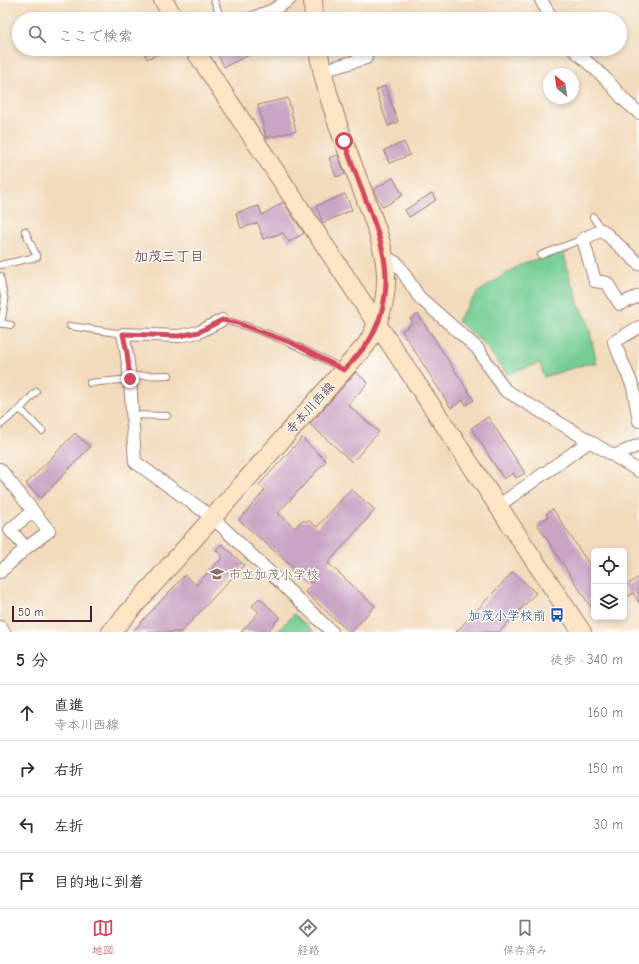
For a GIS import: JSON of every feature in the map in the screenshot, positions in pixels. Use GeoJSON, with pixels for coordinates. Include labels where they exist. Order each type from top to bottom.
{"type":"FeatureCollection","features":[{"type":"Feature","properties":{"kind":"street"},"geometry":{"type":"LineString","coordinates":[[163,0],[171,12]]}},
{"type":"Feature","properties":{"kind":"street"},"geometry":{"type":"LineString","coordinates":[[268,12],[289,0]]}},
{"type":"Feature","properties":{"kind":"street"},"geometry":{"type":"LineString","coordinates":[[313,0],[314,12]]}},
{"type":"Feature","properties":{"kind":"street"},"geometry":{"type":"LineString","coordinates":[[541,0],[548,12]]}},
{"type":"Feature","properties":{"kind":"street"},"geometry":{"type":"LineString","coordinates":[[199,56],[378,323],[582,632]]}},
{"type":"Feature","properties":{"kind":"street","name":"寺本川西線"},"geometry":{"type":"LineString","coordinates":[[115,630],[212,517],[366,345],[378,323],[386,296],[385,257],[373,216],[333,109],[319,56]]}},
{"type":"Feature","properties":{"kind":"street"},"geometry":{"type":"LineString","coordinates":[[322,71],[366,58],[365,56]]}},
{"type":"Feature","properties":{"kind":"street"},"geometry":{"type":"LineString","coordinates":[[581,56],[607,80],[624,100],[639,113]]}},
{"type":"Feature","properties":{"kind":"street"},"geometry":{"type":"LineString","coordinates":[[639,264],[602,230],[583,239],[595,281],[607,283],[620,304],[639,296]]}},
{"type":"Feature","properties":{"kind":"street"},"geometry":{"type":"LineString","coordinates":[[385,257],[396,263],[419,297],[477,348],[506,390],[639,471]]}},
{"type":"Feature","properties":{"kind":"street"},"geometry":{"type":"LineString","coordinates":[[222,320],[199,332],[179,336],[123,334],[130,377],[135,462],[212,517],[332,632]]}},
{"type":"Feature","properties":{"kind":"street"},"geometry":{"type":"LineString","coordinates":[[639,327],[614,342],[636,384],[639,421]]}},
{"type":"Feature","properties":{"kind":"street"},"geometry":{"type":"LineString","coordinates":[[498,506],[590,441]]}},
{"type":"Feature","properties":{"kind":"street"},"geometry":{"type":"LineString","coordinates":[[614,456],[639,445]]}},
{"type":"Feature","properties":{"kind":"street"},"geometry":{"type":"LineString","coordinates":[[0,469],[49,531],[26,548],[0,572]]}},
{"type":"Feature","properties":{"kind":"street"},"geometry":{"type":"LineString","coordinates":[[26,548],[10,530],[33,511]]}},
{"type":"Feature","properties":{"kind":"street"},"geometry":{"type":"LineString","coordinates":[[0,628],[4,632]]}},
{"type":"Feature","properties":{"kind":"lane"},"geometry":{"type":"LineString","coordinates":[[214,0],[218,12]]}},
{"type":"Feature","properties":{"kind":"lane"},"geometry":{"type":"LineString","coordinates":[[593,217],[602,230]]}},
{"type":"Feature","properties":{"kind":"lane"},"geometry":{"type":"LineString","coordinates":[[0,265],[37,257],[25,231]]}},
{"type":"Feature","properties":{"kind":"lane"},"geometry":{"type":"LineString","coordinates":[[541,255],[583,239]]}},
{"type":"Feature","properties":{"kind":"lane"},"geometry":{"type":"LineString","coordinates":[[0,276],[5,302],[1,324],[11,325]]}},
{"type":"Feature","properties":{"kind":"lane"},"geometry":{"type":"LineString","coordinates":[[222,320],[237,323],[292,343],[344,370]]}},
{"type":"Feature","properties":{"kind":"lane"},"geometry":{"type":"LineString","coordinates":[[70,326],[123,334]]}},
{"type":"Feature","properties":{"kind":"lane"},"geometry":{"type":"LineString","coordinates":[[90,382],[130,377],[169,375]]}},
{"type":"Feature","properties":{"kind":"lane"},"geometry":{"type":"LineString","coordinates":[[0,425],[20,409],[36,392]]}},
{"type":"Feature","properties":{"kind":"lane"},"geometry":{"type":"LineString","coordinates":[[20,409],[42,431]]}},
{"type":"Feature","properties":{"kind":"lane"},"geometry":{"type":"LineString","coordinates":[[132,415],[167,416]]}},
{"type":"Feature","properties":{"kind":"green space"},"geometry":{"type":"Polygon","coordinates":[[[563,250],[572,287],[575,287],[578,304],[587,319],[597,364],[586,364],[544,377],[540,363],[507,374],[484,344],[457,320],[478,292],[521,264],[563,250]]]}},
{"type":"Feature","properties":{"kind":"green space"},"geometry":{"type":"Polygon","coordinates":[[[294,614],[314,632],[277,632],[294,614]]]}},
{"type":"Feature","properties":{"kind":"building"},"geometry":{"type":"Polygon","coordinates":[[[146,56],[154,56],[147,59],[146,56]]]}},
{"type":"Feature","properties":{"kind":"building"},"geometry":{"type":"Polygon","coordinates":[[[218,56],[247,56],[224,67],[218,56]]]}},
{"type":"Feature","properties":{"kind":"building"},"geometry":{"type":"Polygon","coordinates":[[[385,86],[398,122],[388,126],[376,90],[385,86]]]}},
{"type":"Feature","properties":{"kind":"building"},"geometry":{"type":"Polygon","coordinates":[[[288,98],[296,131],[266,138],[258,105],[288,98]]]}},
{"type":"Feature","properties":{"kind":"building"},"geometry":{"type":"Polygon","coordinates":[[[404,142],[410,155],[389,163],[384,150],[404,142]]]}},
{"type":"Feature","properties":{"kind":"building"},"geometry":{"type":"Polygon","coordinates":[[[338,155],[345,174],[336,177],[329,158],[338,155]]]}},
{"type":"Feature","properties":{"kind":"building"},"geometry":{"type":"Polygon","coordinates":[[[393,178],[403,195],[383,207],[373,190],[393,178]]]}},
{"type":"Feature","properties":{"kind":"building"},"geometry":{"type":"Polygon","coordinates":[[[432,193],[436,200],[409,217],[405,210],[432,193]]]}},
{"type":"Feature","properties":{"kind":"building"},"geometry":{"type":"Polygon","coordinates":[[[345,194],[352,210],[323,223],[316,206],[345,194]]]}},
{"type":"Feature","properties":{"kind":"building"},"geometry":{"type":"Polygon","coordinates":[[[283,202],[304,233],[289,242],[283,233],[263,239],[258,223],[241,228],[236,213],[259,206],[262,215],[283,202]]]}},
{"type":"Feature","properties":{"kind":"building"},"geometry":{"type":"Polygon","coordinates":[[[418,314],[474,400],[466,405],[463,400],[451,408],[402,331],[413,323],[410,319],[418,314]]]}},
{"type":"Feature","properties":{"kind":"building"},"geometry":{"type":"Polygon","coordinates":[[[356,372],[368,383],[348,405],[379,432],[352,462],[310,424],[356,372]]]}},
{"type":"Feature","properties":{"kind":"building"},"geometry":{"type":"Polygon","coordinates":[[[488,417],[525,473],[516,478],[513,473],[504,479],[471,428],[488,417]]]}},
{"type":"Feature","properties":{"kind":"building"},"geometry":{"type":"Polygon","coordinates":[[[75,433],[90,447],[41,498],[26,484],[75,433]]]}},
{"type":"Feature","properties":{"kind":"building"},"geometry":{"type":"Polygon","coordinates":[[[302,438],[326,461],[278,513],[295,528],[301,521],[309,521],[317,527],[351,489],[375,510],[328,563],[375,606],[351,632],[349,632],[305,592],[312,584],[239,520],[265,490],[259,485],[302,438]]]}},
{"type":"Feature","properties":{"kind":"building"},"geometry":{"type":"Polygon","coordinates":[[[553,509],[591,567],[591,607],[537,524],[548,517],[546,514],[553,509]]]}},
{"type":"Feature","properties":{"kind":"building"},"geometry":{"type":"Polygon","coordinates":[[[222,544],[244,565],[181,632],[132,632],[185,575],[196,585],[223,557],[216,550],[222,544]]]}},
{"type":"Feature","properties":{"kind":"building"},"geometry":{"type":"Polygon","coordinates":[[[513,572],[536,593],[499,632],[456,632],[513,572]]]}},
{"type":"Feature","properties":{"kind":"building"},"geometry":{"type":"Polygon","coordinates":[[[639,577],[639,603],[633,593],[629,596],[627,593],[627,585],[639,577]]]}},
{"type":"Feature","properties":{"kind":"building"},"geometry":{"type":"Polygon","coordinates":[[[259,598],[280,617],[267,632],[241,632],[259,612],[252,606],[259,598]]]}},
{"type":"Feature","properties":{"kind":"place","name":"市立加茂小学校"},"geometry":{"type":"Point","coordinates":[217,574]}},
{"type":"Feature","properties":{"kind":"place","name":"加茂小学校前"},"geometry":{"type":"Point","coordinates":[557,615]}},
{"type":"Feature","properties":{"kind":"district","name":"加茂三丁目"},"geometry":{"type":"Point","coordinates":[169,256]}},
{"type":"Feature","properties":{"kind":"route"},"geometry":{"type":"LineString","coordinates":[[130,379],[123,334],[179,336],[199,332],[222,320],[237,323],[292,343],[344,370],[366,345],[378,323],[386,296],[386,269],[385,257],[373,216],[344,141]]}}]}
